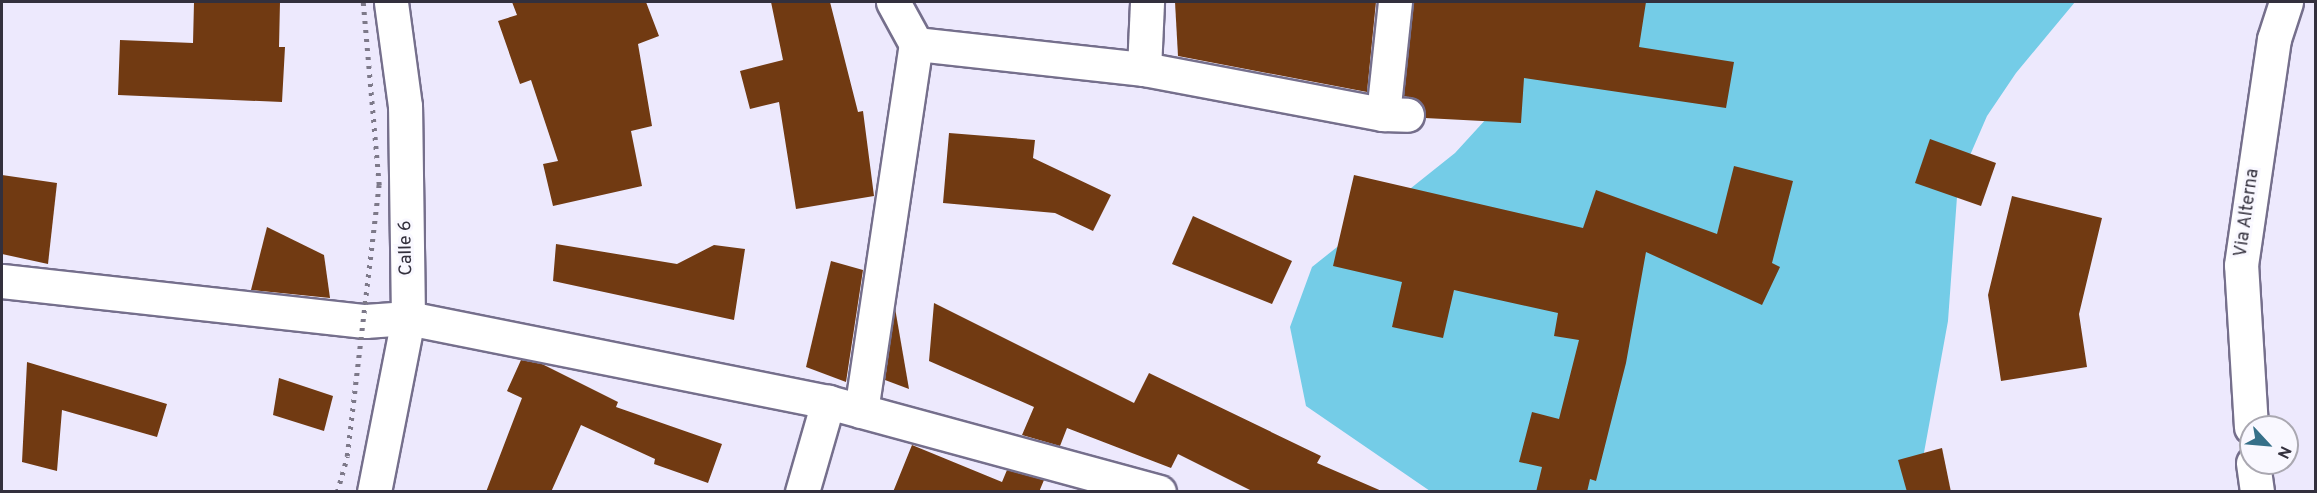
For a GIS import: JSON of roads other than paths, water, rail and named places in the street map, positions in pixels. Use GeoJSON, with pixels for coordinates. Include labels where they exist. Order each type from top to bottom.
{"type":"FeatureCollection","features":[{"type":"Feature","properties":{"kind":"street","name":"Calle 6"},"geometry":{"type":"LineString","coordinates":[[374,492],[408,318],[405,106],[391,2]]}},
{"type":"Feature","properties":{"kind":"street"},"geometry":{"type":"LineString","coordinates":[[861,411],[916,44],[893,2]]}},
{"type":"Feature","properties":{"kind":"street"},"geometry":{"type":"LineString","coordinates":[[1144,69],[1147,2]]}},
{"type":"Feature","properties":{"kind":"street"},"geometry":{"type":"LineString","coordinates":[[916,44],[1144,69],[1395,114],[1395,2]]}},
{"type":"Feature","properties":{"kind":"street","name":"Via Alterna"},"geometry":{"type":"LineString","coordinates":[[2250,415],[2241,265],[2274,39],[2286,2]]}},
{"type":"Feature","properties":{"kind":"street"},"geometry":{"type":"LineString","coordinates":[[2,281],[365,321],[408,318],[828,402],[1159,492]]}},
{"type":"Feature","properties":{"kind":"street"},"geometry":{"type":"LineString","coordinates":[[802,492],[828,402]]}},
{"type":"Feature","properties":{"kind":"street"},"geometry":{"type":"LineString","coordinates":[[2255,475],[2257,492]]}},
{"type":"Feature","properties":{"kind":"water"},"geometry":{"type":"Polygon","coordinates":[[[1512,2],[2075,2],[2016,73],[1987,116],[1958,183],[1948,321],[1917,491],[1430,491],[1306,406],[1290,327],[1312,267],[1455,153],[1498,106],[1512,2]]]}},
{"type":"Feature","properties":{"kind":"railway"},"geometry":{"type":"LineString","coordinates":[[337,492],[347,456],[379,185],[363,2]]}}]}
